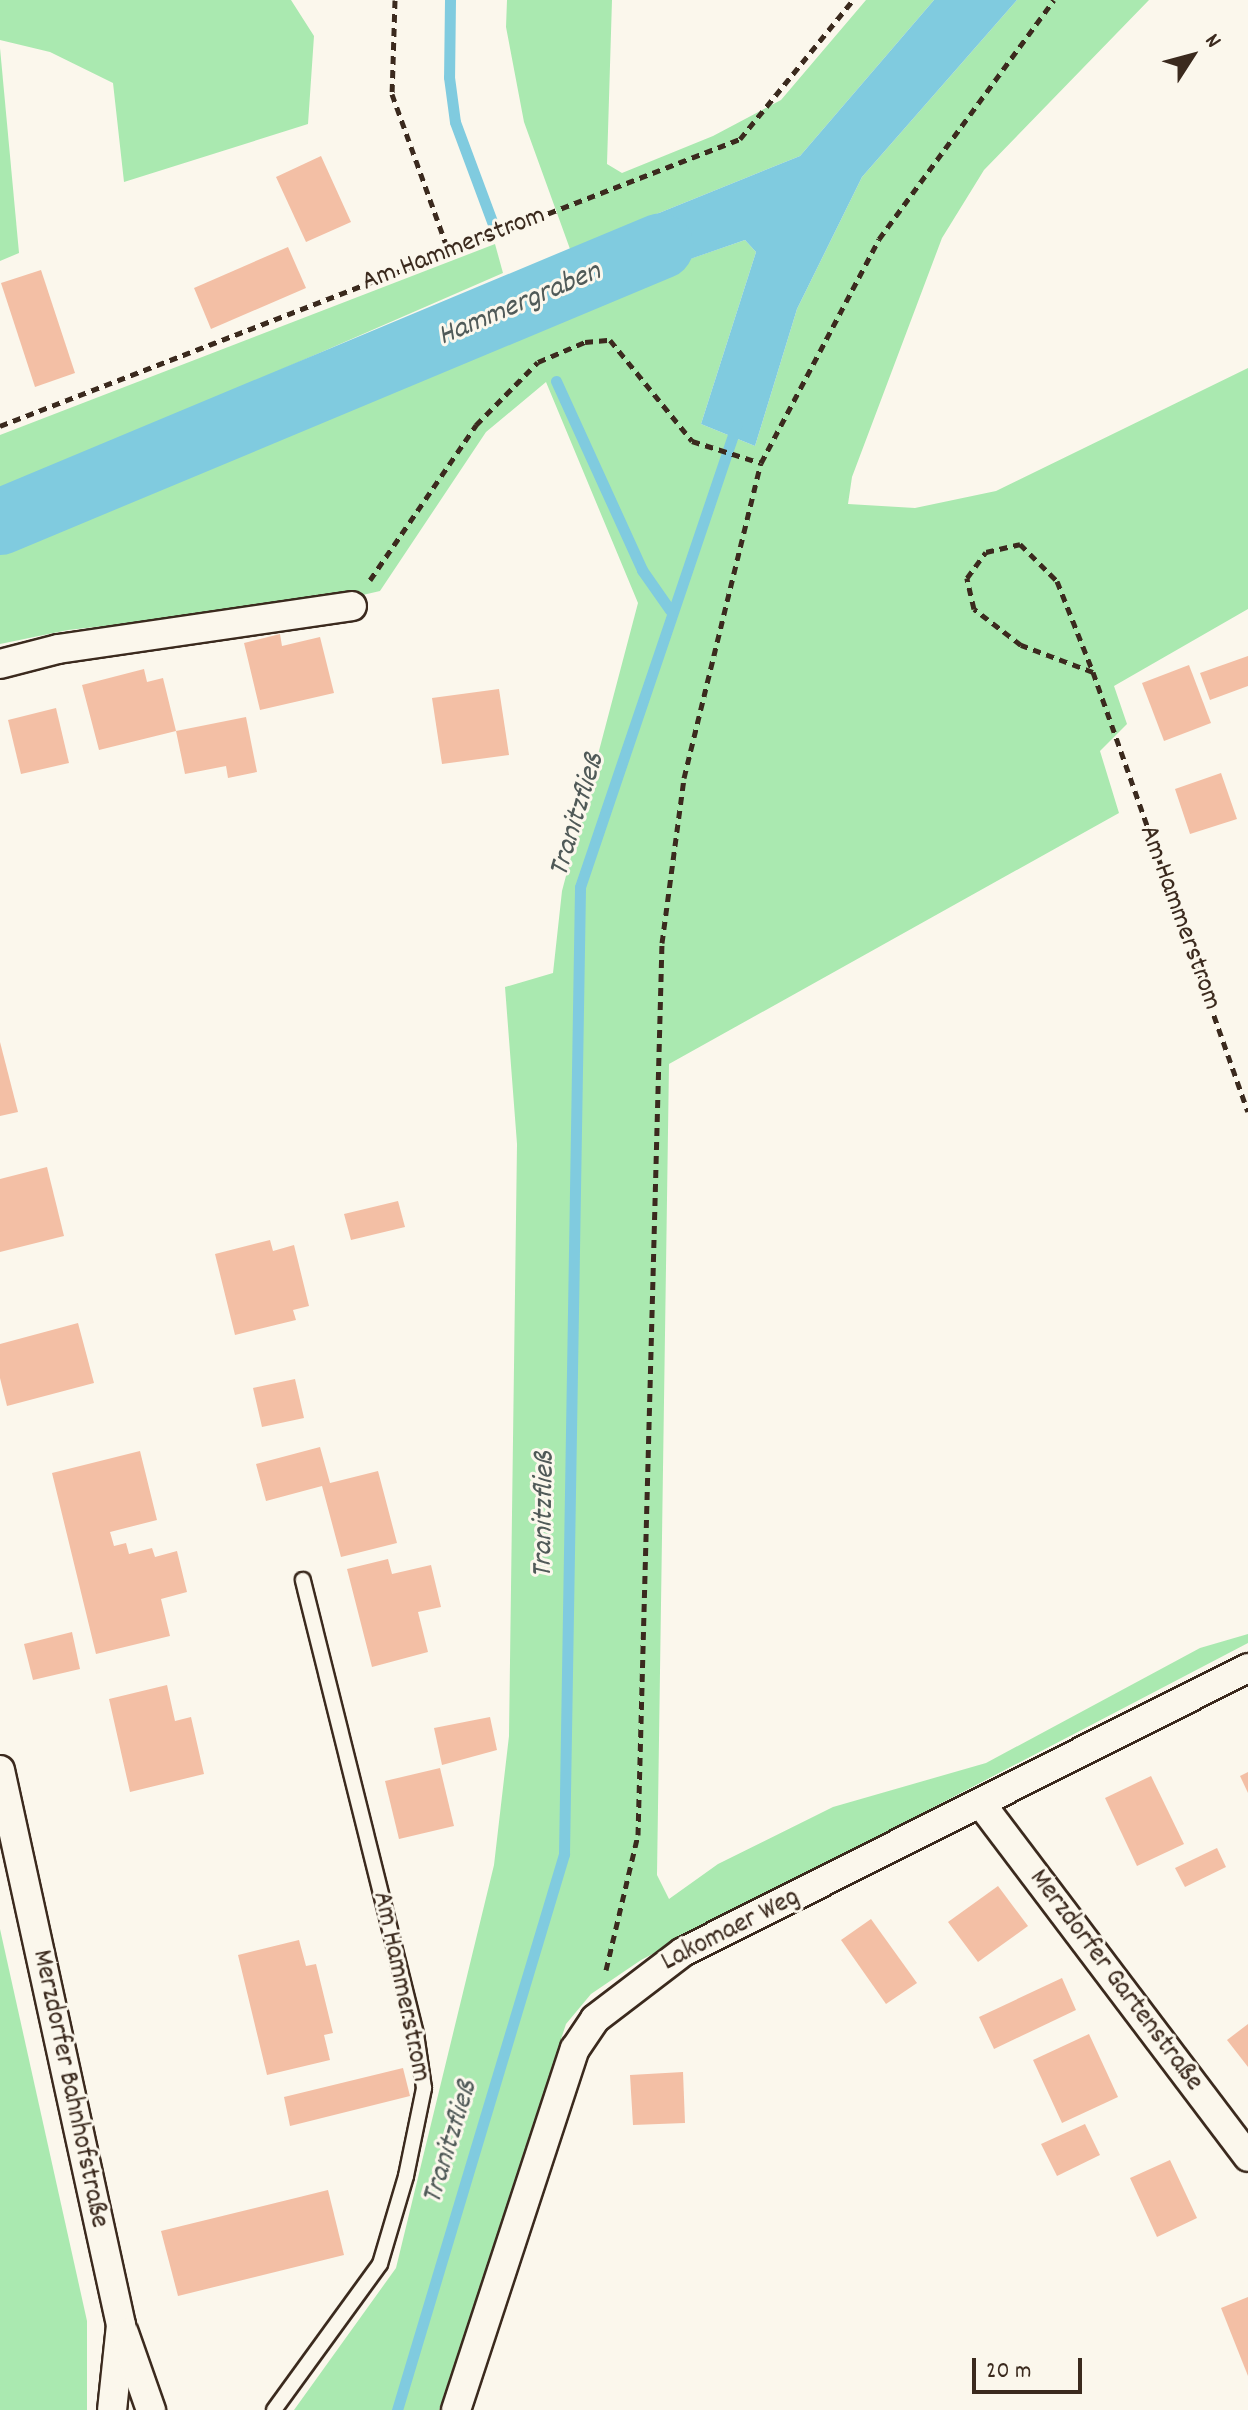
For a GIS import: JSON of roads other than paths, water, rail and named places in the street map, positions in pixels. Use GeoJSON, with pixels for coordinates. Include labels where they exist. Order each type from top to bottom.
{"type":"FeatureCollection","features":[{"type":"Feature","properties":{"kind":"street"},"geometry":{"type":"LineString","coordinates":[[0,664],[58,649],[352,606]]}},
{"type":"Feature","properties":{"kind":"street","name":"Lakomaer Weg"},"geometry":{"type":"LineString","coordinates":[[456,2410],[575,2049],[595,2019],[683,1952],[982,1805],[1248,1668]]}},
{"type":"Feature","properties":{"kind":"street","name":"Merzdorfer Bahnhofstraße"},"geometry":{"type":"LineString","coordinates":[[0,1770],[121,2325],[112,2410]]}},
{"type":"Feature","properties":{"kind":"street","name":"Merzdorfer Gartenstraße"},"geometry":{"type":"LineString","coordinates":[[982,1805],[1248,2157]]}},
{"type":"Feature","properties":{"kind":"street"},"geometry":{"type":"LineString","coordinates":[[121,2325],[151,2410]]}},
{"type":"Feature","properties":{"kind":"lane","name":"Am Hammerstrom"},"geometry":{"type":"LineString","coordinates":[[274,2410],[380,2264],[406,2176],[424,2088],[416,2034],[303,1580]]}},
{"type":"Feature","properties":{"kind":"water"},"geometry":{"type":"Polygon","coordinates":[[[934,0],[1017,0],[862,177],[797,309],[755,446],[701,424],[756,252],[745,240],[584,296],[570,249],[800,156],[934,0]]]}},
{"type":"Feature","properties":{"kind":"waterway","name":"Tranitzfließ"},"geometry":{"type":"LineString","coordinates":[[450,0],[449,77],[455,122],[494,227]]}},
{"type":"Feature","properties":{"kind":"waterway","name":"Hammergraben"},"geometry":{"type":"LineString","coordinates":[[0,522],[661,246]]}},
{"type":"Feature","properties":{"kind":"waterway","name":"Tranitzfließ"},"geometry":{"type":"LineString","coordinates":[[556,381],[642,570],[670,610]]}},
{"type":"Feature","properties":{"kind":"waterway","name":"Tranitzfließ"},"geometry":{"type":"LineString","coordinates":[[397,2410],[564,1854],[580,887],[736,425]]}}]}
